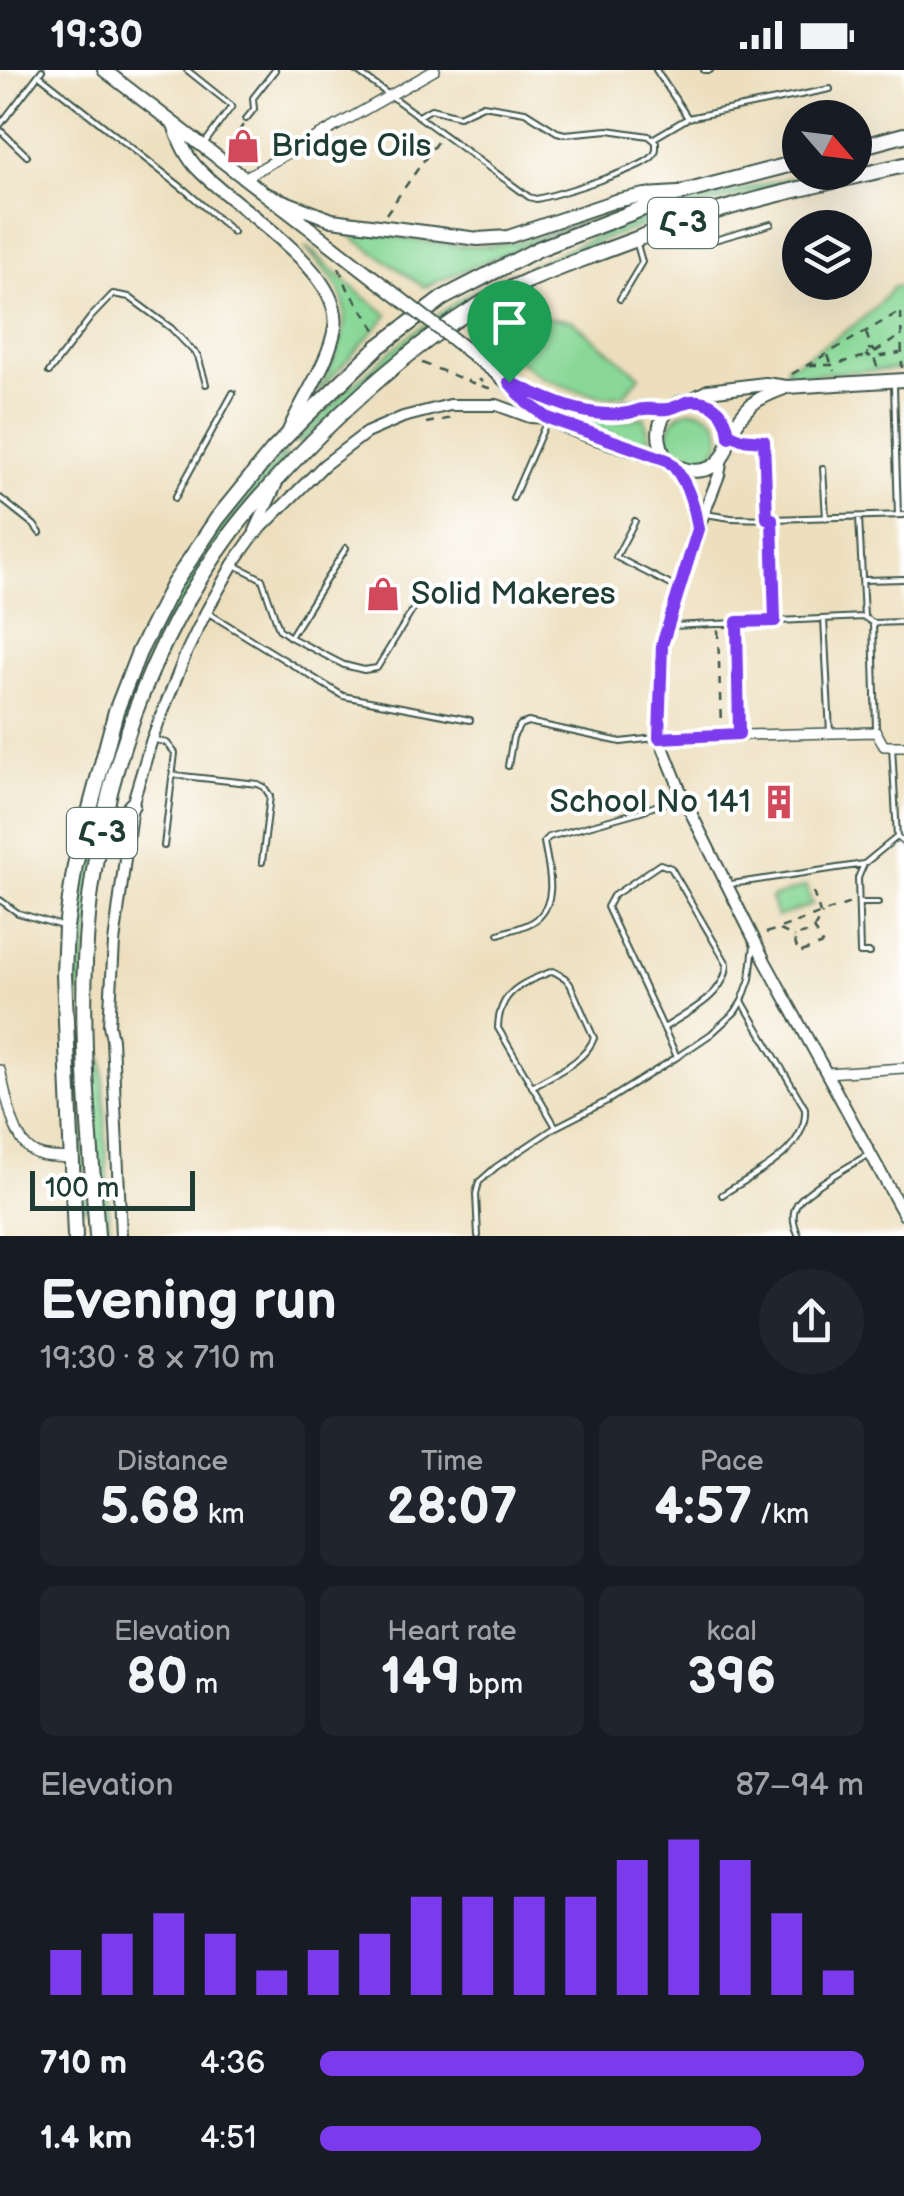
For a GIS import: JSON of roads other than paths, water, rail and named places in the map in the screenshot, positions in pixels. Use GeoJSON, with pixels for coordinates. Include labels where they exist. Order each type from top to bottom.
{"type":"FeatureCollection","features":[{"type":"Feature","properties":{"kind":"main road"},"geometry":{"type":"LineString","coordinates":[[112,72],[495,372],[548,400],[587,411],[627,413],[644,408],[669,409],[708,391],[787,382],[899,378]]}},
{"type":"Feature","properties":{"kind":"main road"},"geometry":{"type":"LineString","coordinates":[[174,124],[180,143],[198,169],[304,261],[333,304],[336,324],[328,350],[284,439]]}},
{"type":"Feature","properties":{"kind":"main road"},"geometry":{"type":"LineString","coordinates":[[872,143],[904,135]]}},
{"type":"Feature","properties":{"kind":"main road","name":"Հ-3"},"geometry":{"type":"LineString","coordinates":[[97,1236],[84,1004],[88,915],[99,846],[109,797],[141,696],[198,581],[232,532],[348,407],[388,371],[472,309],[546,273],[705,215],[904,165]]}},
{"type":"Feature","properties":{"kind":"main road","name":"Հ-3"},"geometry":{"type":"LineString","coordinates":[[76,1236],[64,974],[75,865],[116,710],[139,652],[173,585],[218,519],[284,439],[378,347],[443,298],[538,249],[685,192],[782,167]]}},
{"type":"Feature","properties":{"kind":"main road"},"geometry":{"type":"LineString","coordinates":[[265,194],[332,220],[478,240],[508,236],[630,198],[685,192]]}},
{"type":"Feature","properties":{"kind":"main road"},"geometry":{"type":"LineString","coordinates":[[509,382],[527,403],[548,418],[690,471],[713,467],[722,457],[742,414],[753,402],[787,382]]}},
{"type":"Feature","properties":{"kind":"main road"},"geometry":{"type":"LineString","coordinates":[[690,400],[707,403],[721,412],[730,435]]}},
{"type":"Feature","properties":{"kind":"main road"},"geometry":{"type":"LineString","coordinates":[[669,409],[658,432],[661,449],[670,463]]}},
{"type":"Feature","properties":{"kind":"main road"},"geometry":{"type":"LineString","coordinates":[[99,846],[132,805]]}},
{"type":"Feature","properties":{"kind":"main road"},"geometry":{"type":"LineString","coordinates":[[65,1005],[72,1014],[79,1014],[84,1004]]}},
{"type":"Feature","properties":{"kind":"main road"},"geometry":{"type":"LineString","coordinates":[[67,1049],[74,1042],[85,1048]]}},
{"type":"Feature","properties":{"kind":"street"},"geometry":{"type":"LineString","coordinates":[[244,178],[435,70]]}},
{"type":"Feature","properties":{"kind":"street"},"geometry":{"type":"LineString","coordinates":[[121,1236],[109,1024],[114,944],[132,805],[152,739],[206,612],[253,536],[341,450],[366,433],[403,417],[450,405],[497,406],[530,417],[548,418]]}},
{"type":"Feature","properties":{"kind":"street"},"geometry":{"type":"LineString","coordinates":[[722,457],[666,626],[659,738],[683,796],[755,940],[904,1214]]}},
{"type":"Feature","properties":{"kind":"street"},"geometry":{"type":"LineString","coordinates":[[670,463],[691,500],[698,529]]}},
{"type":"Feature","properties":{"kind":"street"},"geometry":{"type":"LineString","coordinates":[[253,536],[280,476]]}},
{"type":"Feature","properties":{"kind":"street"},"geometry":{"type":"LineString","coordinates":[[659,738],[876,732],[884,746],[904,746]]}},
{"type":"Feature","properties":{"kind":"street"},"geometry":{"type":"LineString","coordinates":[[826,1073],[904,1068]]}},
{"type":"Feature","properties":{"kind":"street"},"geometry":{"type":"LineString","coordinates":[[0,1071],[24,1144],[33,1152],[70,1158]]}},
{"type":"Feature","properties":{"kind":"lane"},"geometry":{"type":"LineString","coordinates":[[187,70],[232,106],[202,146]]}},
{"type":"Feature","properties":{"kind":"lane"},"geometry":{"type":"LineString","coordinates":[[246,119],[254,109],[254,98],[275,70]]}},
{"type":"Feature","properties":{"kind":"lane"},"geometry":{"type":"LineString","coordinates":[[354,70],[536,199],[650,160],[655,153],[654,138]]}},
{"type":"Feature","properties":{"kind":"lane"},"geometry":{"type":"LineString","coordinates":[[656,70],[688,118]]}},
{"type":"Feature","properties":{"kind":"lane"},"geometry":{"type":"LineString","coordinates":[[27,156],[0,128],[40,72],[233,232]]}},
{"type":"Feature","properties":{"kind":"lane"},"geometry":{"type":"LineString","coordinates":[[419,116],[431,108],[459,116],[484,106],[525,112],[548,128],[566,134],[608,130],[654,138],[688,118],[830,89]]}},
{"type":"Feature","properties":{"kind":"lane"},"geometry":{"type":"LineString","coordinates":[[705,215],[711,240],[771,224]]}},
{"type":"Feature","properties":{"kind":"lane"},"geometry":{"type":"LineString","coordinates":[[620,299],[642,262],[635,240]]}},
{"type":"Feature","properties":{"kind":"lane"},"geometry":{"type":"LineString","coordinates":[[48,372],[113,294],[129,297],[171,328],[198,356],[206,384]]}},
{"type":"Feature","properties":{"kind":"lane"},"geometry":{"type":"LineString","coordinates":[[705,514],[770,519],[901,515],[899,378]]}},
{"type":"Feature","properties":{"kind":"lane"},"geometry":{"type":"LineString","coordinates":[[175,498],[233,393]]}},
{"type":"Feature","properties":{"kind":"lane"},"geometry":{"type":"LineString","coordinates":[[513,498],[548,418]]}},
{"type":"Feature","properties":{"kind":"lane"},"geometry":{"type":"LineString","coordinates":[[730,435],[764,441],[775,621]]}},
{"type":"Feature","properties":{"kind":"lane"},"geometry":{"type":"LineString","coordinates":[[284,439],[299,456]]}},
{"type":"Feature","properties":{"kind":"lane"},"geometry":{"type":"LineString","coordinates":[[824,468],[826,518]]}},
{"type":"Feature","properties":{"kind":"lane"},"geometry":{"type":"LineString","coordinates":[[0,498],[40,533]]}},
{"type":"Feature","properties":{"kind":"lane"},"geometry":{"type":"LineString","coordinates":[[859,517],[864,617]]}},
{"type":"Feature","properties":{"kind":"lane"},"geometry":{"type":"LineString","coordinates":[[635,521],[616,558],[679,586]]}},
{"type":"Feature","properties":{"kind":"lane"},"geometry":{"type":"LineString","coordinates":[[290,637],[346,548]]}},
{"type":"Feature","properties":{"kind":"lane"},"geometry":{"type":"LineString","coordinates":[[233,564],[262,579],[279,629],[344,665],[364,670],[378,668],[422,595]]}},
{"type":"Feature","properties":{"kind":"lane"},"geometry":{"type":"LineString","coordinates":[[862,580],[904,579]]}},
{"type":"Feature","properties":{"kind":"lane"},"geometry":{"type":"LineString","coordinates":[[206,612],[343,696],[470,720]]}},
{"type":"Feature","properties":{"kind":"lane"},"geometry":{"type":"LineString","coordinates":[[666,626],[864,617],[873,623],[904,622]]}},
{"type":"Feature","properties":{"kind":"lane"},"geometry":{"type":"LineString","coordinates":[[824,619],[830,732]]}},
{"type":"Feature","properties":{"kind":"lane"},"geometry":{"type":"LineString","coordinates":[[737,622],[739,734]]}},
{"type":"Feature","properties":{"kind":"lane"},"geometry":{"type":"LineString","coordinates":[[873,623],[876,732]]}},
{"type":"Feature","properties":{"kind":"lane"},"geometry":{"type":"LineString","coordinates":[[508,766],[514,737],[520,725],[528,722],[620,742],[659,738]]}},
{"type":"Feature","properties":{"kind":"lane"},"geometry":{"type":"LineString","coordinates":[[152,739],[167,743],[175,753],[164,846]]}},
{"type":"Feature","properties":{"kind":"lane"},"geometry":{"type":"LineString","coordinates":[[892,746],[897,838]]}},
{"type":"Feature","properties":{"kind":"lane"},"geometry":{"type":"LineString","coordinates":[[173,774],[264,787],[270,796],[262,862]]}},
{"type":"Feature","properties":{"kind":"lane"},"geometry":{"type":"LineString","coordinates":[[895,794],[904,794]]}},
{"type":"Feature","properties":{"kind":"lane"},"geometry":{"type":"LineString","coordinates":[[499,934],[536,920],[545,907],[552,887],[544,842],[550,837],[683,796]]}},
{"type":"Feature","properties":{"kind":"lane"},"geometry":{"type":"LineString","coordinates":[[897,838],[904,842]]}},
{"type":"Feature","properties":{"kind":"lane"},"geometry":{"type":"LineString","coordinates":[[870,953],[860,953],[858,878],[864,864],[897,838]]}},
{"type":"Feature","properties":{"kind":"lane"},"geometry":{"type":"LineString","coordinates":[[664,1028],[718,990],[726,977],[727,964],[671,868],[660,864],[612,896],[607,907],[677,1056]]}},
{"type":"Feature","properties":{"kind":"lane"},"geometry":{"type":"LineString","coordinates":[[728,885],[864,864]]}},
{"type":"Feature","properties":{"kind":"lane"},"geometry":{"type":"LineString","coordinates":[[0,900],[18,913],[66,927]]}},
{"type":"Feature","properties":{"kind":"lane"},"geometry":{"type":"LineString","coordinates":[[859,902],[878,903]]}},
{"type":"Feature","properties":{"kind":"lane"},"geometry":{"type":"LineString","coordinates":[[478,1236],[479,1182],[556,1128],[606,1101],[710,1034],[742,1001],[750,979],[755,940]]}},
{"type":"Feature","properties":{"kind":"lane"},"geometry":{"type":"LineString","coordinates":[[532,1087],[583,1055],[594,1038],[570,984],[554,971],[516,986],[498,1012],[498,1028],[532,1087],[556,1128]]}},
{"type":"Feature","properties":{"kind":"lane"},"geometry":{"type":"LineString","coordinates":[[722,1196],[791,1149],[806,1120],[805,1108],[742,1001]]}},
{"type":"Feature","properties":{"kind":"lane"},"geometry":{"type":"LineString","coordinates":[[798,1236],[793,1216],[800,1198],[870,1153]]}},
{"type":"Feature","properties":{"kind":"place","name":"Bridge Oils"},"geometry":{"type":"Point","coordinates":[243,146]}},
{"type":"Feature","properties":{"kind":"place","name":"Solid Makeres"},"geometry":{"type":"Point","coordinates":[383,594]}},
{"type":"Feature","properties":{"kind":"place","name":"School No 141"},"geometry":{"type":"Point","coordinates":[779,802]}}]}
